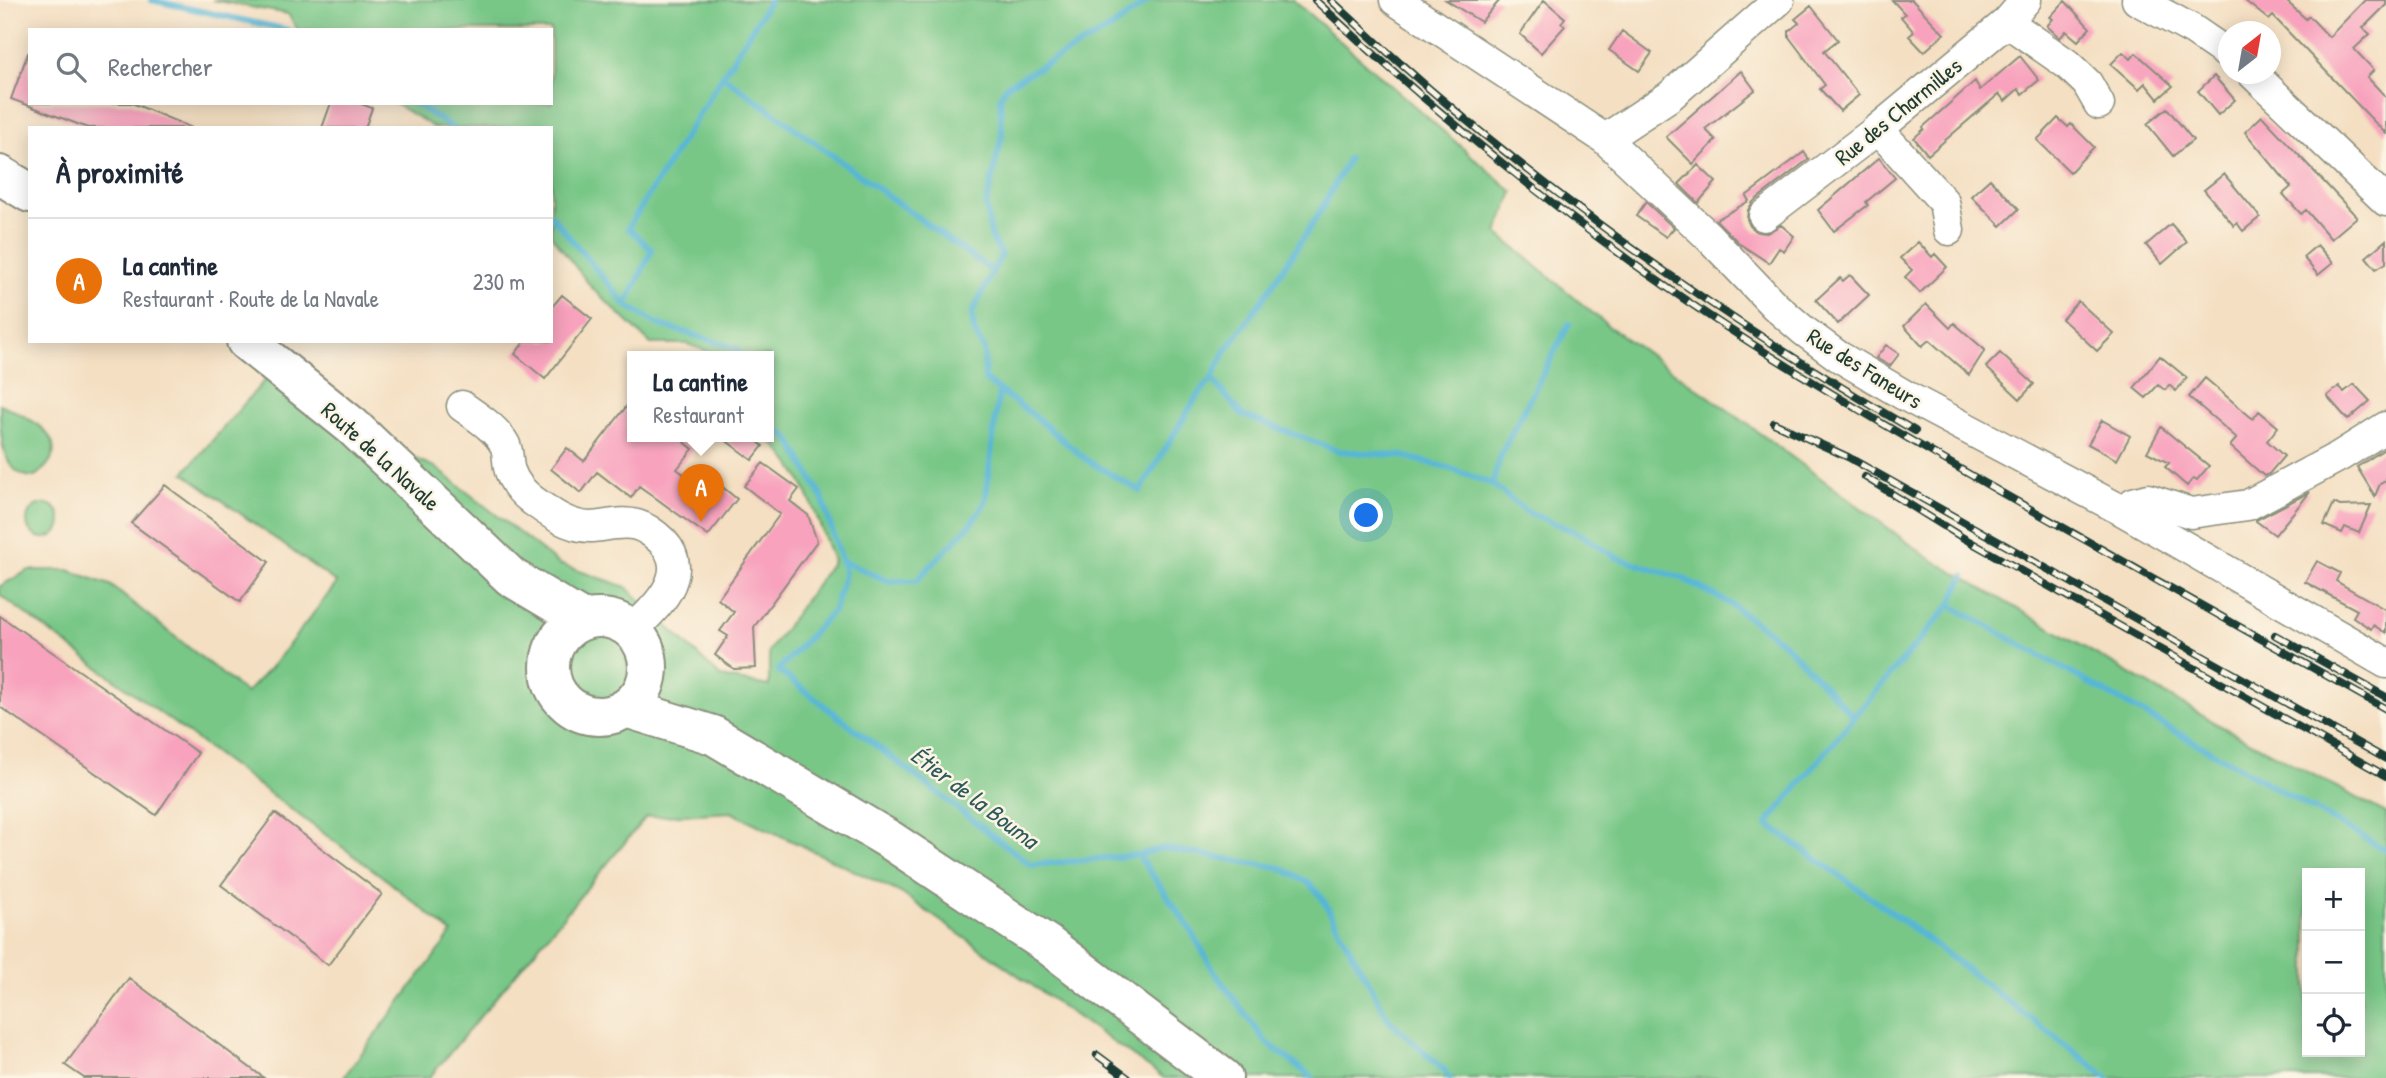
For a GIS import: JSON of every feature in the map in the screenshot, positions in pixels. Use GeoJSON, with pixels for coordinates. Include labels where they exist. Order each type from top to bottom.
{"type":"FeatureCollection","features":[{"type":"Feature","properties":{"kind":"main road"},"geometry":{"type":"LineString","coordinates":[[0,175],[28,192]]}},
{"type":"Feature","properties":{"kind":"main road","name":"Route de la Navale"},"geometry":{"type":"LineString","coordinates":[[248,343],[352,426],[511,578],[583,620]]}},
{"type":"Feature","properties":{"kind":"main road","name":"Route de la Navale"},"geometry":{"type":"LineString","coordinates":[[511,578],[553,651]]}},
{"type":"Feature","properties":{"kind":"main road"},"geometry":{"type":"LineString","coordinates":[[640,647],[643,688],[626,708],[608,715],[596,716],[572,707],[562,698],[553,681],[550,669],[553,651],[562,634],[583,620],[608,619],[621,623],[640,647],[659,680],[713,736]]}},
{"type":"Feature","properties":{"kind":"main road"},"geometry":{"type":"LineString","coordinates":[[626,708],[713,736],[890,840],[1047,944],[1223,1078]]}},
{"type":"Feature","properties":{"kind":"street","name":"Rue des Faneurs"},"geometry":{"type":"LineString","coordinates":[[1395,0],[1605,139],[1709,237],[1775,306],[1838,356],[1905,395],[2124,512],[2386,663]]}},
{"type":"Feature","properties":{"kind":"street"},"geometry":{"type":"LineString","coordinates":[[1605,139],[1670,96],[1779,0]]}},
{"type":"Feature","properties":{"kind":"street"},"geometry":{"type":"LineString","coordinates":[[2137,0],[2193,30],[2218,47]]}},
{"type":"Feature","properties":{"kind":"street"},"geometry":{"type":"LineString","coordinates":[[2017,11],[2087,83],[2099,104]]}},
{"type":"Feature","properties":{"kind":"street","name":"Rue des Charmilles"},"geometry":{"type":"LineString","coordinates":[[1764,216],[1878,129],[2017,11]]}},
{"type":"Feature","properties":{"kind":"street"},"geometry":{"type":"LineString","coordinates":[[2263,84],[2386,201]]}},
{"type":"Feature","properties":{"kind":"street"},"geometry":{"type":"LineString","coordinates":[[1878,129],[1944,202],[1949,230]]}},
{"type":"Feature","properties":{"kind":"street"},"geometry":{"type":"LineString","coordinates":[[462,406],[485,423],[505,443],[509,470],[516,484],[552,514],[570,523],[590,527],[619,523],[637,525],[654,533],[666,545],[674,561],[675,575],[666,595],[651,612],[640,647]]}},
{"type":"Feature","properties":{"kind":"street"},"geometry":{"type":"LineString","coordinates":[[2124,512],[2133,503],[2148,499],[2190,513],[2248,505],[2340,456],[2386,427]]}},
{"type":"Feature","properties":{"kind":"green space"},"geometry":{"type":"Polygon","coordinates":[[[212,0],[1293,0],[1513,192],[1497,233],[1607,325],[1735,415],[1926,556],[2217,724],[2386,813],[2386,1078],[1164,1078],[901,893],[731,812],[646,817],[429,1078],[343,1078],[452,933],[387,880],[0,595],[0,586],[29,570],[68,570],[110,585],[246,693],[273,665],[337,583],[184,473],[264,381],[288,359],[399,452],[435,467],[559,564],[626,587],[721,677],[769,686],[769,651],[833,561],[799,478],[772,442],[774,442],[774,351],[707,351],[687,344],[651,344],[592,288],[553,238],[553,126],[432,126],[397,105],[553,105],[553,28],[297,28],[288,14],[212,0]]]}},
{"type":"Feature","properties":{"kind":"green space"},"geometry":{"type":"Polygon","coordinates":[[[0,404],[37,424],[53,443],[53,453],[48,465],[34,477],[23,475],[8,461],[2,439],[0,404]]]}},
{"type":"Feature","properties":{"kind":"green space"},"geometry":{"type":"Polygon","coordinates":[[[44,504],[56,509],[61,521],[56,533],[44,538],[32,533],[27,521],[32,509],[44,504]]]}},
{"type":"Feature","properties":{"kind":"building"},"geometry":{"type":"Polygon","coordinates":[[[1446,0],[1500,0],[1481,22],[1446,0]]]}},
{"type":"Feature","properties":{"kind":"building"},"geometry":{"type":"Polygon","coordinates":[[[1544,0],[1565,18],[1561,23],[1565,26],[1541,53],[1520,34],[1544,0]]]}},
{"type":"Feature","properties":{"kind":"building"},"geometry":{"type":"Polygon","coordinates":[[[1892,0],[1912,0],[1944,34],[1924,52],[1909,36],[1914,32],[1901,17],[1905,14],[1892,0]]]}},
{"type":"Feature","properties":{"kind":"building"},"geometry":{"type":"Polygon","coordinates":[[[2244,0],[2285,0],[2306,19],[2309,16],[2329,37],[2365,0],[2386,0],[2386,5],[2363,28],[2370,34],[2354,49],[2374,70],[2367,77],[2386,97],[2386,134],[2281,24],[2281,21],[2273,16],[2269,20],[2244,0]]]}},
{"type":"Feature","properties":{"kind":"building"},"geometry":{"type":"Polygon","coordinates":[[[2065,1],[2090,28],[2078,41],[2066,31],[2060,38],[2047,26],[2053,19],[2050,17],[2065,1]]]}},
{"type":"Feature","properties":{"kind":"building"},"geometry":{"type":"Polygon","coordinates":[[[1811,6],[1838,40],[1824,51],[1859,95],[1840,111],[1820,89],[1825,85],[1789,37],[1789,31],[1799,23],[1795,19],[1811,6]]]}},
{"type":"Feature","properties":{"kind":"building"},"geometry":{"type":"Polygon","coordinates":[[[1622,31],[1652,53],[1639,71],[1609,50],[1622,31]]]}},
{"type":"Feature","properties":{"kind":"building"},"geometry":{"type":"Polygon","coordinates":[[[2123,52],[2131,59],[2136,53],[2173,86],[2158,99],[2145,83],[2139,89],[2111,64],[2123,52]]]}},
{"type":"Feature","properties":{"kind":"building"},"geometry":{"type":"Polygon","coordinates":[[[28,53],[28,105],[137,105],[187,126],[83,126],[11,99],[28,53]]]}},
{"type":"Feature","properties":{"kind":"building"},"geometry":{"type":"Polygon","coordinates":[[[2020,56],[2039,80],[2022,94],[2018,89],[2005,101],[1999,94],[1928,155],[1914,138],[1923,127],[1975,81],[1980,90],[2020,56]]]}},
{"type":"Feature","properties":{"kind":"building"},"geometry":{"type":"Polygon","coordinates":[[[1741,71],[1755,90],[1705,129],[1716,140],[1693,164],[1666,137],[1741,71]]]}},
{"type":"Feature","properties":{"kind":"building"},"geometry":{"type":"Polygon","coordinates":[[[2214,76],[2218,84],[2235,100],[2218,115],[2198,91],[2214,76]]]}},
{"type":"Feature","properties":{"kind":"building"},"geometry":{"type":"Polygon","coordinates":[[[330,105],[364,105],[372,108],[366,126],[323,126],[330,105]]]}},
{"type":"Feature","properties":{"kind":"building"},"geometry":{"type":"Polygon","coordinates":[[[2167,108],[2193,140],[2173,156],[2147,124],[2167,108]]]}},
{"type":"Feature","properties":{"kind":"building"},"geometry":{"type":"Polygon","coordinates":[[[2262,116],[2357,217],[2331,239],[2306,210],[2301,214],[2283,194],[2291,187],[2245,132],[2262,116]]]}},
{"type":"Feature","properties":{"kind":"building"},"geometry":{"type":"Polygon","coordinates":[[[2058,118],[2068,127],[2071,124],[2094,147],[2070,172],[2037,140],[2058,118]]]}},
{"type":"Feature","properties":{"kind":"building"},"geometry":{"type":"Polygon","coordinates":[[[1804,152],[1809,159],[1753,202],[1748,210],[1747,219],[1757,232],[1767,233],[1781,225],[1794,236],[1784,251],[1779,248],[1769,263],[1740,244],[1716,220],[1749,201],[1746,196],[1804,152]]]}},
{"type":"Feature","properties":{"kind":"building"},"geometry":{"type":"Polygon","coordinates":[[[1879,158],[1895,178],[1866,202],[1868,205],[1834,231],[1818,210],[1879,158]]]}},
{"type":"Feature","properties":{"kind":"building"},"geometry":{"type":"Polygon","coordinates":[[[1698,165],[1716,182],[1698,203],[1679,184],[1698,165]]]}},
{"type":"Feature","properties":{"kind":"building"},"geometry":{"type":"Polygon","coordinates":[[[2224,174],[2260,217],[2243,231],[2237,223],[2234,226],[2204,190],[2224,174]]]}},
{"type":"Feature","properties":{"kind":"building"},"geometry":{"type":"Polygon","coordinates":[[[1990,179],[2019,209],[2001,226],[1971,196],[1990,179]]]}},
{"type":"Feature","properties":{"kind":"building"},"geometry":{"type":"Polygon","coordinates":[[[1646,202],[1674,228],[1666,237],[1636,216],[1646,202]]]}},
{"type":"Feature","properties":{"kind":"building"},"geometry":{"type":"Polygon","coordinates":[[[2171,224],[2187,242],[2162,264],[2146,245],[2171,224]]]}},
{"type":"Feature","properties":{"kind":"building"},"geometry":{"type":"Polygon","coordinates":[[[2386,240],[2386,263],[2376,269],[2366,257],[2386,240]]]}},
{"type":"Feature","properties":{"kind":"building"},"geometry":{"type":"Polygon","coordinates":[[[1918,242],[1932,257],[1935,254],[1947,267],[1920,293],[1905,277],[1912,270],[1900,258],[1918,242]]]}},
{"type":"Feature","properties":{"kind":"building"},"geometry":{"type":"Polygon","coordinates":[[[2317,245],[2333,263],[2318,275],[2303,257],[2317,245]]]}},
{"type":"Feature","properties":{"kind":"building"},"geometry":{"type":"Polygon","coordinates":[[[1850,275],[1869,295],[1838,324],[1816,300],[1840,278],[1843,281],[1850,275]]]}},
{"type":"Feature","properties":{"kind":"building"},"geometry":{"type":"Polygon","coordinates":[[[562,295],[592,319],[545,379],[515,354],[523,343],[553,343],[553,306],[562,295]]]}},
{"type":"Feature","properties":{"kind":"building"},"geometry":{"type":"Polygon","coordinates":[[[2078,301],[2114,334],[2097,351],[2062,319],[2078,301]]]}},
{"type":"Feature","properties":{"kind":"building"},"geometry":{"type":"Polygon","coordinates":[[[1926,304],[1950,328],[1954,323],[1985,350],[1969,375],[1929,340],[1922,346],[1904,326],[1926,304]]]}},
{"type":"Feature","properties":{"kind":"building"},"geometry":{"type":"Polygon","coordinates":[[[1886,345],[1899,354],[1890,366],[1876,358],[1886,345]]]}},
{"type":"Feature","properties":{"kind":"building"},"geometry":{"type":"Polygon","coordinates":[[[2000,353],[2034,384],[2020,399],[1986,367],[2000,353]]]}},
{"type":"Feature","properties":{"kind":"building"},"geometry":{"type":"Polygon","coordinates":[[[2160,356],[2187,378],[2176,391],[2169,385],[2165,390],[2158,385],[2146,398],[2134,388],[2160,356]]]}},
{"type":"Feature","properties":{"kind":"building"},"geometry":{"type":"Polygon","coordinates":[[[2205,378],[2253,419],[2259,411],[2278,427],[2267,441],[2284,456],[2269,474],[2264,476],[2230,446],[2237,438],[2189,397],[2205,378]]]}},
{"type":"Feature","properties":{"kind":"building"},"geometry":{"type":"Polygon","coordinates":[[[2354,384],[2370,401],[2348,420],[2327,396],[2339,386],[2344,392],[2354,384]]]}},
{"type":"Feature","properties":{"kind":"building"},"geometry":{"type":"Polygon","coordinates":[[[627,406],[627,442],[684,442],[693,449],[677,469],[706,491],[715,481],[737,499],[708,536],[639,486],[631,498],[597,472],[581,493],[551,469],[567,448],[584,461],[627,406]]]}},
{"type":"Feature","properties":{"kind":"building"},"geometry":{"type":"Polygon","coordinates":[[[2102,420],[2130,436],[2117,460],[2088,444],[2102,420]]]}},
{"type":"Feature","properties":{"kind":"building"},"geometry":{"type":"Polygon","coordinates":[[[2161,427],[2209,466],[2197,480],[2194,478],[2187,486],[2165,467],[2169,463],[2147,452],[2161,427]]]}},
{"type":"Feature","properties":{"kind":"building"},"geometry":{"type":"Polygon","coordinates":[[[728,442],[758,442],[763,446],[752,460],[728,442]]]}},
{"type":"Feature","properties":{"kind":"building"},"geometry":{"type":"Polygon","coordinates":[[[2386,448],[2386,481],[2380,484],[2375,496],[2357,467],[2386,448]]]}},
{"type":"Feature","properties":{"kind":"building"},"geometry":{"type":"Polygon","coordinates":[[[763,463],[799,489],[790,501],[808,515],[817,541],[754,627],[756,668],[734,669],[715,655],[728,636],[720,631],[734,612],[718,599],[780,514],[744,486],[763,463]]]}},
{"type":"Feature","properties":{"kind":"building"},"geometry":{"type":"Polygon","coordinates":[[[165,485],[269,562],[240,602],[131,523],[165,485]]]}},
{"type":"Feature","properties":{"kind":"building"},"geometry":{"type":"Polygon","coordinates":[[[2310,492],[2275,535],[2256,521],[2256,520],[2310,492]]]}},
{"type":"Feature","properties":{"kind":"building"},"geometry":{"type":"Polygon","coordinates":[[[2334,503],[2340,506],[2371,505],[2359,533],[2345,527],[2342,533],[2324,525],[2334,503]]]}},
{"type":"Feature","properties":{"kind":"building"},"geometry":{"type":"Polygon","coordinates":[[[2317,561],[2340,573],[2336,581],[2386,610],[2386,633],[2373,625],[2371,629],[2353,617],[2357,610],[2305,582],[2317,561]]]}},
{"type":"Feature","properties":{"kind":"building"},"geometry":{"type":"Polygon","coordinates":[[[0,616],[198,753],[156,815],[0,707],[0,616]]]}},
{"type":"Feature","properties":{"kind":"building"},"geometry":{"type":"Polygon","coordinates":[[[275,813],[382,894],[328,965],[221,885],[275,813]]]}},
{"type":"Feature","properties":{"kind":"building"},"geometry":{"type":"Polygon","coordinates":[[[129,978],[264,1078],[84,1078],[65,1065],[129,978]]]}},
{"type":"Feature","properties":{"kind":"waterway","name":"Étier de la Bouma"},"geometry":{"type":"LineString","coordinates":[[151,0],[279,28]]}},
{"type":"Feature","properties":{"kind":"waterway"},"geometry":{"type":"LineString","coordinates":[[626,305],[652,250],[628,228],[770,0]]}},
{"type":"Feature","properties":{"kind":"waterway"},"geometry":{"type":"LineString","coordinates":[[1149,0],[1113,27],[1007,85],[1000,97],[1002,135],[986,206],[991,236],[1001,255],[972,313],[974,331],[984,349],[985,380],[1037,418],[1085,459],[1140,491],[1196,398],[1212,379],[1225,352],[1320,212],[1348,159]]}},
{"type":"Feature","properties":{"kind":"waterway"},"geometry":{"type":"LineString","coordinates":[[723,76],[993,272]]}},
{"type":"Feature","properties":{"kind":"waterway","name":"Étier de la Bouma"},"geometry":{"type":"LineString","coordinates":[[417,105],[450,126]]}},
{"type":"Feature","properties":{"kind":"waterway","name":"Étier de la Bouma"},"geometry":{"type":"LineString","coordinates":[[553,217],[626,305],[657,324],[737,348],[738,351]]}},
{"type":"Feature","properties":{"kind":"waterway"},"geometry":{"type":"LineString","coordinates":[[1492,484],[1502,452],[1569,324]]}},
{"type":"Feature","properties":{"kind":"waterway"},"geometry":{"type":"LineString","coordinates":[[1212,379],[1242,415],[1339,451],[1403,456],[1492,484],[1525,511],[1580,534],[1617,558],[1682,578],[1729,603],[1786,645],[1854,717]]}},
{"type":"Feature","properties":{"kind":"waterway"},"geometry":{"type":"LineString","coordinates":[[841,560],[888,581],[916,581],[970,525],[985,503],[999,390]]}},
{"type":"Feature","properties":{"kind":"waterway","name":"Étier de la Bouma"},"geometry":{"type":"LineString","coordinates":[[774,426],[789,438],[822,497],[845,573],[834,610],[778,670],[1031,865],[1138,855],[1163,848],[1281,868],[1309,883],[1322,898],[1389,1020],[1450,1078]]}},
{"type":"Feature","properties":{"kind":"waterway"},"geometry":{"type":"LineString","coordinates":[[1964,576],[1950,605],[1767,824],[1902,920],[2108,1078]]}},
{"type":"Feature","properties":{"kind":"waterway"},"geometry":{"type":"LineString","coordinates":[[1950,605],[2386,850]]}},
{"type":"Feature","properties":{"kind":"waterway"},"geometry":{"type":"LineString","coordinates":[[1138,855],[1189,927],[1215,973],[1266,1042],[1313,1078]]}},
{"type":"Feature","properties":{"kind":"railway"},"geometry":{"type":"LineString","coordinates":[[1315,0],[1392,70],[1510,170],[1634,264],[1724,326],[1955,466],[2386,709]]}},
{"type":"Feature","properties":{"kind":"railway"},"geometry":{"type":"LineString","coordinates":[[1331,0],[1467,121],[1610,232],[1760,336],[1915,431]]}},
{"type":"Feature","properties":{"kind":"railway"},"geometry":{"type":"LineString","coordinates":[[1774,423],[1848,457],[2386,759]]}},
{"type":"Feature","properties":{"kind":"railway"},"geometry":{"type":"LineString","coordinates":[[1865,477],[1960,536],[2386,776]]}},
{"type":"Feature","properties":{"kind":"railway"},"geometry":{"type":"LineString","coordinates":[[2275,635],[2386,697]]}},
{"type":"Feature","properties":{"kind":"railway"},"geometry":{"type":"LineString","coordinates":[[1097,1055],[1128,1078]]}},
{"type":"Feature","properties":{"kind":"place","name":"La cantine"},"geometry":{"type":"Point","coordinates":[701,522]}}]}
